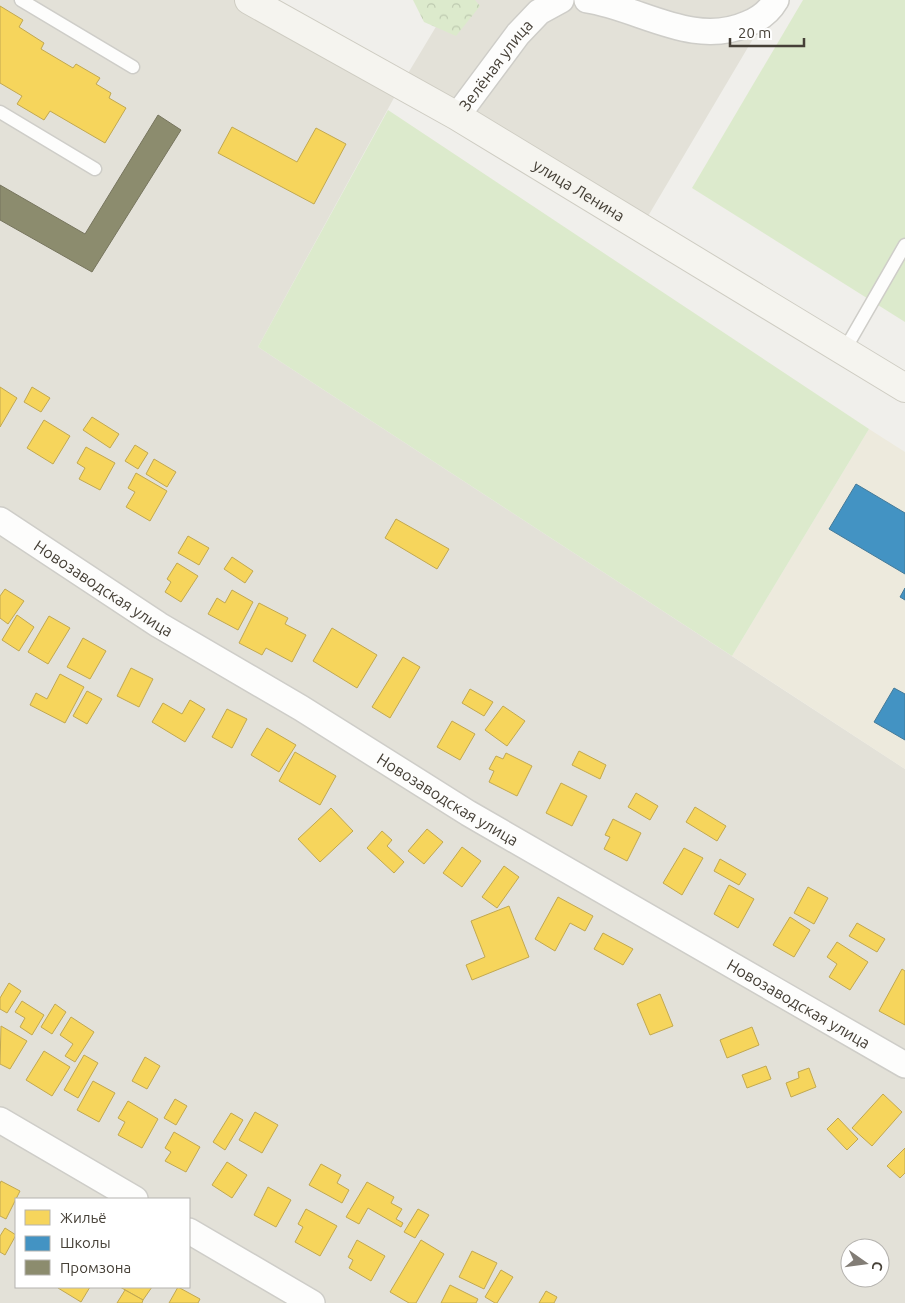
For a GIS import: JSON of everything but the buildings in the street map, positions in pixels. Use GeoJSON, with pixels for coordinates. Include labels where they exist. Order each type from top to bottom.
{"type":"FeatureCollection","features":[{"type":"Feature","properties":{"kind":"street","name":"улица Ленина"},"geometry":{"type":"LineString","coordinates":[[249,0],[457,116],[905,388]]}},
{"type":"Feature","properties":{"kind":"street","name":"Зелёная улица"},"geometry":{"type":"LineString","coordinates":[[457,116],[518,34],[539,12],[561,0]]}},
{"type":"Feature","properties":{"kind":"street"},"geometry":{"type":"LineString","coordinates":[[586,0],[606,3],[649,19],[682,28],[710,33],[740,27],[756,20],[770,10],[776,0]]}},
{"type":"Feature","properties":{"kind":"street","name":"Новозаводская улица"},"geometry":{"type":"LineString","coordinates":[[0,520],[159,625],[301,708],[468,813],[905,1065]]}},
{"type":"Feature","properties":{"kind":"street"},"geometry":{"type":"LineString","coordinates":[[0,1120],[133,1198]]}},
{"type":"Feature","properties":{"kind":"street"},"geometry":{"type":"LineString","coordinates":[[190,1232],[312,1303]]}},
{"type":"Feature","properties":{"kind":"lane"},"geometry":{"type":"LineString","coordinates":[[22,0],[133,67]]}},
{"type":"Feature","properties":{"kind":"lane"},"geometry":{"type":"LineString","coordinates":[[0,112],[94,169]]}},
{"type":"Feature","properties":{"kind":"lane"},"geometry":{"type":"LineString","coordinates":[[844,351],[905,245]]}},
{"type":"Feature","properties":{"kind":"shaded area"},"geometry":{"type":"Polygon","coordinates":[[[0,0],[249,0],[401,85],[258,347],[905,769],[905,1303],[0,1303],[0,0]]]}},
{"type":"Feature","properties":{"kind":"shaded area"},"geometry":{"type":"Polygon","coordinates":[[[452,0],[776,0],[641,228],[401,85],[452,0]]]}},
{"type":"Feature","properties":{"kind":"shaded area"},"geometry":{"type":"Polygon","coordinates":[[[869,429],[905,452],[905,769],[732,656],[869,429]]]}},
{"type":"Feature","properties":{"kind":"green space"},"geometry":{"type":"Polygon","coordinates":[[[413,0],[475,0],[480,6],[456,36],[424,22],[413,0]]]}},
{"type":"Feature","properties":{"kind":"green space"},"geometry":{"type":"Polygon","coordinates":[[[803,0],[905,0],[905,322],[692,188],[803,0]]]}},
{"type":"Feature","properties":{"kind":"green space"},"geometry":{"type":"Polygon","coordinates":[[[388,110],[869,429],[732,656],[258,347],[388,110]]]}}]}
